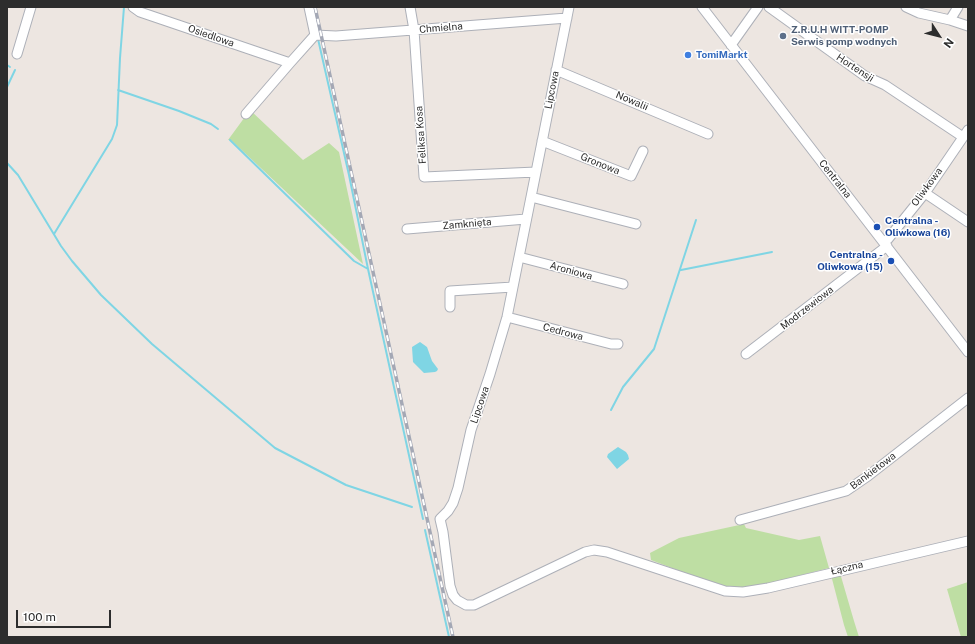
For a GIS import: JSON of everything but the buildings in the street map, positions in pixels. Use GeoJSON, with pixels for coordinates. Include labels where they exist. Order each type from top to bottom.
{"type":"FeatureCollection","features":[{"type":"Feature","properties":{"kind":"street"},"geometry":{"type":"LineString","coordinates":[[17,54],[31,7]]}},
{"type":"Feature","properties":{"kind":"street","name":"Osiedlowa"},"geometry":{"type":"LineString","coordinates":[[133,7],[140,12],[290,63]]}},
{"type":"Feature","properties":{"kind":"street"},"geometry":{"type":"LineString","coordinates":[[246,114],[290,63],[316,36],[309,7]]}},
{"type":"Feature","properties":{"kind":"street","name":"Feliksa Kosa"},"geometry":{"type":"LineString","coordinates":[[410,7],[414,30],[424,177],[536,172]]}},
{"type":"Feature","properties":{"kind":"street","name":"Lipcowa"},"geometry":{"type":"LineString","coordinates":[[440,519],[453,503],[458,488],[471,430],[507,317],[569,7]]}},
{"type":"Feature","properties":{"kind":"street","name":"Centralna"},"geometry":{"type":"LineString","coordinates":[[702,7],[968,352]]}},
{"type":"Feature","properties":{"kind":"street"},"geometry":{"type":"LineString","coordinates":[[731,45],[758,7]]}},
{"type":"Feature","properties":{"kind":"street","name":"Hortensji"},"geometry":{"type":"LineString","coordinates":[[769,7],[865,76],[885,86],[966,134]]}},
{"type":"Feature","properties":{"kind":"street"},"geometry":{"type":"LineString","coordinates":[[906,7],[919,13],[968,26]]}},
{"type":"Feature","properties":{"kind":"street"},"geometry":{"type":"LineString","coordinates":[[950,20],[958,7]]}},
{"type":"Feature","properties":{"kind":"street","name":"Chmielna"},"geometry":{"type":"LineString","coordinates":[[316,36],[336,36],[567,18]]}},
{"type":"Feature","properties":{"kind":"street","name":"Nowalii"},"geometry":{"type":"LineString","coordinates":[[556,70],[708,134]]}},
{"type":"Feature","properties":{"kind":"street","name":"Oliwkowa"},"geometry":{"type":"LineString","coordinates":[[885,244],[966,134]]}},
{"type":"Feature","properties":{"kind":"street","name":"Gronowa"},"geometry":{"type":"LineString","coordinates":[[542,141],[631,176],[643,151]]}},
{"type":"Feature","properties":{"kind":"street"},"geometry":{"type":"LineString","coordinates":[[924,193],[968,222]]}},
{"type":"Feature","properties":{"kind":"street"},"geometry":{"type":"LineString","coordinates":[[531,197],[636,224]]}},
{"type":"Feature","properties":{"kind":"street","name":"Zamknięta"},"geometry":{"type":"LineString","coordinates":[[407,229],[526,219]]}},
{"type":"Feature","properties":{"kind":"street","name":"Modrzewiowa"},"geometry":{"type":"LineString","coordinates":[[746,354],[885,244]]}},
{"type":"Feature","properties":{"kind":"street","name":"Aroniowa"},"geometry":{"type":"LineString","coordinates":[[519,257],[623,284]]}},
{"type":"Feature","properties":{"kind":"street"},"geometry":{"type":"LineString","coordinates":[[450,307],[450,292],[513,288]]}},
{"type":"Feature","properties":{"kind":"street","name":"Cedrowa"},"geometry":{"type":"LineString","coordinates":[[507,317],[611,344],[618,344]]}},
{"type":"Feature","properties":{"kind":"street","name":"Bankietowa"},"geometry":{"type":"LineString","coordinates":[[740,520],[846,491],[868,476],[968,398]]}},
{"type":"Feature","properties":{"kind":"street","name":"Łączna"},"geometry":{"type":"LineString","coordinates":[[440,519],[450,586],[453,595],[457,600],[466,605],[474,605],[584,552],[594,550],[607,552],[725,591],[743,592],[768,588],[968,541]]}},
{"type":"Feature","properties":{"kind":"green space"},"geometry":{"type":"Polygon","coordinates":[[[250,110],[303,160],[329,143],[339,152],[363,264],[231,140],[228,140],[250,110]]]}},
{"type":"Feature","properties":{"kind":"green space"},"geometry":{"type":"Polygon","coordinates":[[[744,524],[746,528],[799,540],[820,536],[829,568],[755,587],[729,587],[698,578],[651,560],[650,553],[679,538],[744,524]]]}},
{"type":"Feature","properties":{"kind":"green space"},"geometry":{"type":"Polygon","coordinates":[[[840,573],[859,637],[848,637],[844,625],[831,575],[840,573]]]}},
{"type":"Feature","properties":{"kind":"green space"},"geometry":{"type":"Polygon","coordinates":[[[968,582],[968,637],[961,637],[947,589],[968,582]]]}},
{"type":"Feature","properties":{"kind":"water"},"geometry":{"type":"Polygon","coordinates":[[[420,342],[427,347],[432,361],[438,369],[437,371],[424,373],[413,362],[412,347],[420,342]]]}},
{"type":"Feature","properties":{"kind":"water"},"geometry":{"type":"Polygon","coordinates":[[[618,447],[626,452],[629,459],[617,469],[607,457],[608,454],[618,447]]]}},
{"type":"Feature","properties":{"kind":"waterway"},"geometry":{"type":"LineString","coordinates":[[54,234],[112,139],[117,125],[124,7]]}},
{"type":"Feature","properties":{"kind":"waterway"},"geometry":{"type":"LineString","coordinates":[[318,39],[349,175],[368,269]]}},
{"type":"Feature","properties":{"kind":"waterway"},"geometry":{"type":"LineString","coordinates":[[7,87],[15,70]]}},
{"type":"Feature","properties":{"kind":"waterway"},"geometry":{"type":"LineString","coordinates":[[118,90],[179,111],[211,124],[218,129]]}},
{"type":"Feature","properties":{"kind":"waterway"},"geometry":{"type":"LineString","coordinates":[[230,140],[354,261],[368,269],[423,519]]}},
{"type":"Feature","properties":{"kind":"waterway"},"geometry":{"type":"LineString","coordinates":[[7,163],[18,175],[61,246],[72,261],[101,295],[152,344],[275,448],[346,485],[412,507]]}},
{"type":"Feature","properties":{"kind":"waterway"},"geometry":{"type":"LineString","coordinates":[[611,410],[623,387],[654,349],[696,220]]}},
{"type":"Feature","properties":{"kind":"waterway"},"geometry":{"type":"LineString","coordinates":[[681,270],[772,252]]}},
{"type":"Feature","properties":{"kind":"waterway"},"geometry":{"type":"LineString","coordinates":[[425,530],[449,637]]}},
{"type":"Feature","properties":{"kind":"railway"},"geometry":{"type":"LineString","coordinates":[[315,7],[453,637]]}},
{"type":"Feature","properties":{"kind":"place","name":"Z.R.U.H WITT-POMP Serwis pomp wodnych"},"geometry":{"type":"Point","coordinates":[783,36]}},
{"type":"Feature","properties":{"kind":"place","name":"TomiMarkt"},"geometry":{"type":"Point","coordinates":[688,55]}},
{"type":"Feature","properties":{"kind":"place","name":"Centralna - Oliwkowa (16)"},"geometry":{"type":"Point","coordinates":[877,227]}},
{"type":"Feature","properties":{"kind":"place","name":"Centralna - Oliwkowa (15)"},"geometry":{"type":"Point","coordinates":[891,261]}}]}
